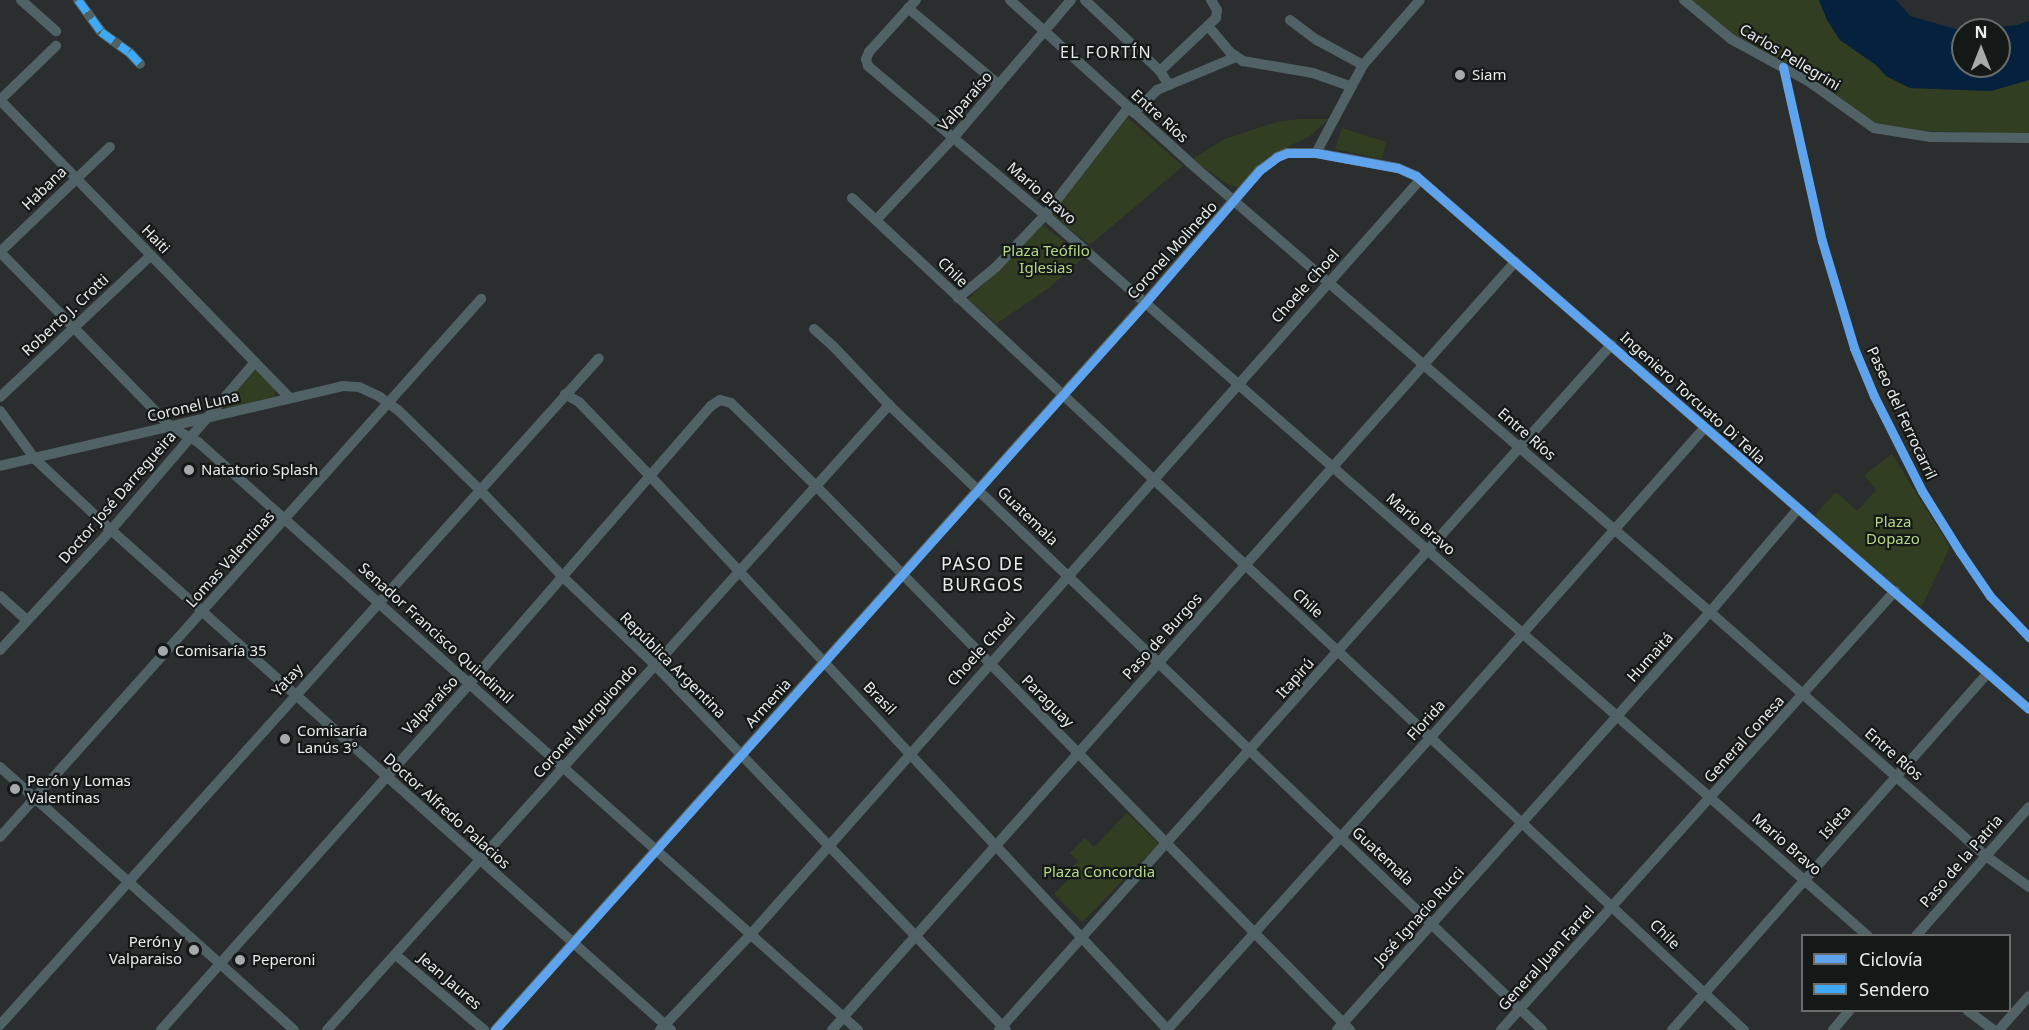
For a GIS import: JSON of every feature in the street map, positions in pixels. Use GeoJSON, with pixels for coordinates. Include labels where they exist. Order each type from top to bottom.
{"type":"FeatureCollection","features":[{"type":"Feature","properties":{"kind":"street"},"geometry":{"type":"LineString","coordinates":[[21,0],[56,31]]}},
{"type":"Feature","properties":{"kind":"street"},"geometry":{"type":"LineString","coordinates":[[78,0],[101,32],[129,52],[140,64]]}},
{"type":"Feature","properties":{"kind":"street","name":"Entre Ríos"},"geometry":{"type":"LineString","coordinates":[[1010,0],[1131,110],[1710,612],[1986,856],[2029,886]]}},
{"type":"Feature","properties":{"kind":"street","name":"Valparaíso"},"geometry":{"type":"LineString","coordinates":[[877,219],[954,137],[1071,0]]}},
{"type":"Feature","properties":{"kind":"street"},"geometry":{"type":"LineString","coordinates":[[1085,0],[1160,71],[1169,85]]}},
{"type":"Feature","properties":{"kind":"street"},"geometry":{"type":"LineString","coordinates":[[1316,153],[1363,65],[1420,0]]}},
{"type":"Feature","properties":{"kind":"street","name":"Carlos Pellegrini"},"geometry":{"type":"LineString","coordinates":[[1684,0],[1731,39],[1808,81],[1874,128],[1930,137],[2029,138]]}},
{"type":"Feature","properties":{"kind":"street"},"geometry":{"type":"LineString","coordinates":[[1160,71],[1218,14],[1212,1]]}},
{"type":"Feature","properties":{"kind":"street"},"geometry":{"type":"LineString","coordinates":[[912,4],[999,85]]}},
{"type":"Feature","properties":{"kind":"street","name":"Mario Bravo"},"geometry":{"type":"LineString","coordinates":[[912,4],[869,52],[866,59],[868,66],[1045,215],[1522,635],[1867,934]]}},
{"type":"Feature","properties":{"kind":"street"},"geometry":{"type":"LineString","coordinates":[[1290,20],[1317,40],[1363,65]]}},
{"type":"Feature","properties":{"kind":"street"},"geometry":{"type":"LineString","coordinates":[[1208,26],[1236,57],[1251,64],[1313,72],[1352,87]]}},
{"type":"Feature","properties":{"kind":"street"},"geometry":{"type":"LineString","coordinates":[[0,100],[56,46]]}},
{"type":"Feature","properties":{"kind":"street"},"geometry":{"type":"LineString","coordinates":[[957,298],[996,267],[1045,215],[1131,110],[1158,90],[1236,57]]}},
{"type":"Feature","properties":{"kind":"street","name":"Haiti"},"geometry":{"type":"LineString","coordinates":[[0,100],[290,398]]}},
{"type":"Feature","properties":{"kind":"street","name":"Habana"},"geometry":{"type":"LineString","coordinates":[[0,252],[110,147]]}},
{"type":"Feature","properties":{"kind":"street","name":"Coronel Molinedo"},"geometry":{"type":"LineString","coordinates":[[1063,394],[1260,170],[1277,157],[1300,152],[1316,153]]}},
{"type":"Feature","properties":{"kind":"street","name":"Ingeniero Torcuato Di Tella"},"geometry":{"type":"LineString","coordinates":[[1316,153],[1404,169],[1420,180],[1797,510],[1895,591],[2029,709]]}},
{"type":"Feature","properties":{"kind":"street","name":"Choele Choel"},"geometry":{"type":"LineString","coordinates":[[665,1028],[1420,180]]}},
{"type":"Feature","properties":{"kind":"street","name":"Chile"},"geometry":{"type":"LineString","coordinates":[[852,198],[877,219],[957,298],[1063,394],[1244,566],[1524,822],[1744,1030]]}},
{"type":"Feature","properties":{"kind":"street","name":"Senador Francisco Quindimil"},"geometry":{"type":"LineString","coordinates":[[0,252],[171,427],[190,437],[378,601],[858,1030]]}},
{"type":"Feature","properties":{"kind":"street","name":"Roberto J. Crotti"},"geometry":{"type":"LineString","coordinates":[[0,397],[151,255]]}},
{"type":"Feature","properties":{"kind":"street","name":"Paso de Burgos"},"geometry":{"type":"LineString","coordinates":[[832,1030],[1515,262]]}},
{"type":"Feature","properties":{"kind":"street","name":"Lomas Valentinas"},"geometry":{"type":"LineString","coordinates":[[0,837],[481,299]]}},
{"type":"Feature","properties":{"kind":"street","name":"Guatemala"},"geometry":{"type":"LineString","coordinates":[[814,330],[833,346],[889,405],[1542,1030]]}},
{"type":"Feature","properties":{"kind":"street","name":"Itapirú"},"geometry":{"type":"LineString","coordinates":[[1002,1029],[1611,345]]}},
{"type":"Feature","properties":{"kind":"street","name":"Yatay"},"geometry":{"type":"LineString","coordinates":[[0,1024],[598,358]]}},
{"type":"Feature","properties":{"kind":"street","name":"Doctor José Darregueira"},"geometry":{"type":"LineString","coordinates":[[0,650],[111,530],[255,362]]}},
{"type":"Feature","properties":{"kind":"street","name":"Coronel Luna"},"geometry":{"type":"LineString","coordinates":[[0,466],[350,385],[366,389],[390,403]]}},
{"type":"Feature","properties":{"kind":"street","name":"Brasil"},"geometry":{"type":"LineString","coordinates":[[565,394],[579,402],[651,477],[1168,1030]]}},
{"type":"Feature","properties":{"kind":"street","name":"Armenia"},"geometry":{"type":"LineString","coordinates":[[495,1030],[1063,394]]}},
{"type":"Feature","properties":{"kind":"street","name":"Valparaíso"},"geometry":{"type":"LineString","coordinates":[[161,1030],[385,775],[470,683],[711,406],[720,400]]}},
{"type":"Feature","properties":{"kind":"street","name":"Paraguay"},"geometry":{"type":"LineString","coordinates":[[720,400],[731,403],[815,485],[1079,752],[1343,1028]]}},
{"type":"Feature","properties":{"kind":"street","name":"República Argentina"},"geometry":{"type":"LineString","coordinates":[[390,403],[479,489],[562,576],[655,665],[917,936],[1002,1029]]}},
{"type":"Feature","properties":{"kind":"street","name":"Coronel Murguiondo"},"geometry":{"type":"LineString","coordinates":[[327,1030],[481,861],[738,570],[889,405]]}},
{"type":"Feature","properties":{"kind":"street","name":"Doctor Alfredo Palacios"},"geometry":{"type":"LineString","coordinates":[[0,411],[35,459],[111,530],[665,1028]]}},
{"type":"Feature","properties":{"kind":"street","name":"Florida"},"geometry":{"type":"LineString","coordinates":[[1168,1030],[1704,428]]}},
{"type":"Feature","properties":{"kind":"street","name":"Humaitá"},"geometry":{"type":"LineString","coordinates":[[1524,822],[1797,510]]}},
{"type":"Feature","properties":{"kind":"street","name":"General Conesa"},"geometry":{"type":"LineString","coordinates":[[1614,906],[1895,591]]}},
{"type":"Feature","properties":{"kind":"street"},"geometry":{"type":"LineString","coordinates":[[0,596],[27,620]]}},
{"type":"Feature","properties":{"kind":"street","name":"Isleta"},"geometry":{"type":"LineString","coordinates":[[1672,1030],[1988,673]]}},
{"type":"Feature","properties":{"kind":"street"},"geometry":{"type":"LineString","coordinates":[[0,767],[294,1030]]}},
{"type":"Feature","properties":{"kind":"street","name":"Paso de la Patria"},"geometry":{"type":"LineString","coordinates":[[1918,934],[2029,807]]}},
{"type":"Feature","properties":{"kind":"street","name":"José Ignacio Rucci"},"geometry":{"type":"LineString","coordinates":[[1343,1028],[1524,822]]}},
{"type":"Feature","properties":{"kind":"street","name":"General Juan Farrel"},"geometry":{"type":"LineString","coordinates":[[1501,1030],[1614,906]]}},
{"type":"Feature","properties":{"kind":"street","name":"Jean Jaures"},"geometry":{"type":"LineString","coordinates":[[396,955],[484,1030]]}},
{"type":"Feature","properties":{"kind":"street"},"geometry":{"type":"LineString","coordinates":[[1999,1030],[2029,996]]}},
{"type":"Feature","properties":{"kind":"street"},"geometry":{"type":"LineString","coordinates":[[1833,1030],[1849,1012]]}},
{"type":"Feature","properties":{"kind":"street"},"geometry":{"type":"LineString","coordinates":[[1968,1012],[1994,1030]]}},
{"type":"Feature","properties":{"kind":"green space"},"geometry":{"type":"Polygon","coordinates":[[[1689,0],[1819,0],[1827,20],[1840,40],[1876,65],[1886,76],[1910,88],[1991,91],[2029,80],[2029,134],[1926,131],[1875,123],[1858,113],[1827,87],[1731,34],[1689,0]]]}},
{"type":"Feature","properties":{"kind":"green space"},"geometry":{"type":"Polygon","coordinates":[[[1128,118],[1183,166],[1090,245],[1048,212],[1128,118]]]}},
{"type":"Feature","properties":{"kind":"green space"},"geometry":{"type":"Polygon","coordinates":[[[1329,119],[1310,136],[1267,157],[1238,187],[1229,185],[1192,159],[1225,139],[1280,121],[1329,119]]]}},
{"type":"Feature","properties":{"kind":"green space"},"geometry":{"type":"Polygon","coordinates":[[[1342,128],[1386,142],[1382,159],[1335,149],[1342,128]]]}},
{"type":"Feature","properties":{"kind":"green space","name":"Plaza Teófilo Iglesias"},"geometry":{"type":"Polygon","coordinates":[[[1043,225],[1084,257],[1049,288],[996,324],[968,299],[1043,225]]]}},
{"type":"Feature","properties":{"kind":"green space"},"geometry":{"type":"Polygon","coordinates":[[[255,370],[275,389],[274,397],[226,408],[223,405],[255,370]]]}},
{"type":"Feature","properties":{"kind":"green space","name":"Plaza Dopazo"},"geometry":{"type":"Polygon","coordinates":[[[1892,454],[1950,547],[1921,608],[1814,516],[1836,492],[1857,511],[1876,490],[1864,475],[1892,454]]]}},
{"type":"Feature","properties":{"kind":"green space","name":"Plaza Concordia"},"geometry":{"type":"Polygon","coordinates":[[[1127,813],[1159,844],[1082,922],[1054,894],[1069,879],[1065,874],[1078,861],[1070,853],[1085,838],[1094,847],[1127,813]]]}},
{"type":"Feature","properties":{"kind":"water"},"geometry":{"type":"Polygon","coordinates":[[[1819,0],[1896,0],[1910,16],[1951,28],[1951,78],[2011,78],[2011,26],[2029,21],[2029,80],[1991,91],[1910,88],[1886,76],[1876,65],[1840,40],[1827,20],[1819,0]]]}},
{"type":"Feature","properties":{"kind":"marked path"},"geometry":{"type":"LineString","coordinates":[[78,0],[101,32],[129,52],[140,64]]}},
{"type":"Feature","properties":{"kind":"cycle path","name":"Paseo del Ferrocarril"},"geometry":{"type":"LineString","coordinates":[[1783,67],[1822,241],[1854,348],[1874,396],[1922,491],[1960,552],[1990,596],[2029,637]]}},
{"type":"Feature","properties":{"kind":"cycle path"},"geometry":{"type":"LineString","coordinates":[[495,1030],[1145,303],[1260,170],[1277,157],[1287,153],[1316,153],[1398,168],[1416,176],[2029,709]]}},
{"type":"Feature","properties":{"kind":"place","name":"Siam"},"geometry":{"type":"Point","coordinates":[1460,75]}},
{"type":"Feature","properties":{"kind":"place","name":"Natatorio Splash"},"geometry":{"type":"Point","coordinates":[189,470]}},
{"type":"Feature","properties":{"kind":"place","name":"Comisaría 35"},"geometry":{"type":"Point","coordinates":[163,651]}},
{"type":"Feature","properties":{"kind":"place","name":"Comisaría Lanús 3°"},"geometry":{"type":"Point","coordinates":[285,739]}},
{"type":"Feature","properties":{"kind":"place","name":"Perón y Lomas Valentinas"},"geometry":{"type":"Point","coordinates":[15,789]}},
{"type":"Feature","properties":{"kind":"place","name":"Perón y Valparaiso"},"geometry":{"type":"Point","coordinates":[194,950]}},
{"type":"Feature","properties":{"kind":"place","name":"Peperoni"},"geometry":{"type":"Point","coordinates":[240,960]}},
{"type":"Feature","properties":{"kind":"district","name":"EL FORTÍN"},"geometry":{"type":"Point","coordinates":[1106,52]}},
{"type":"Feature","properties":{"kind":"district","name":"PASO DE BURGOS"},"geometry":{"type":"Point","coordinates":[983,574]}}]}
